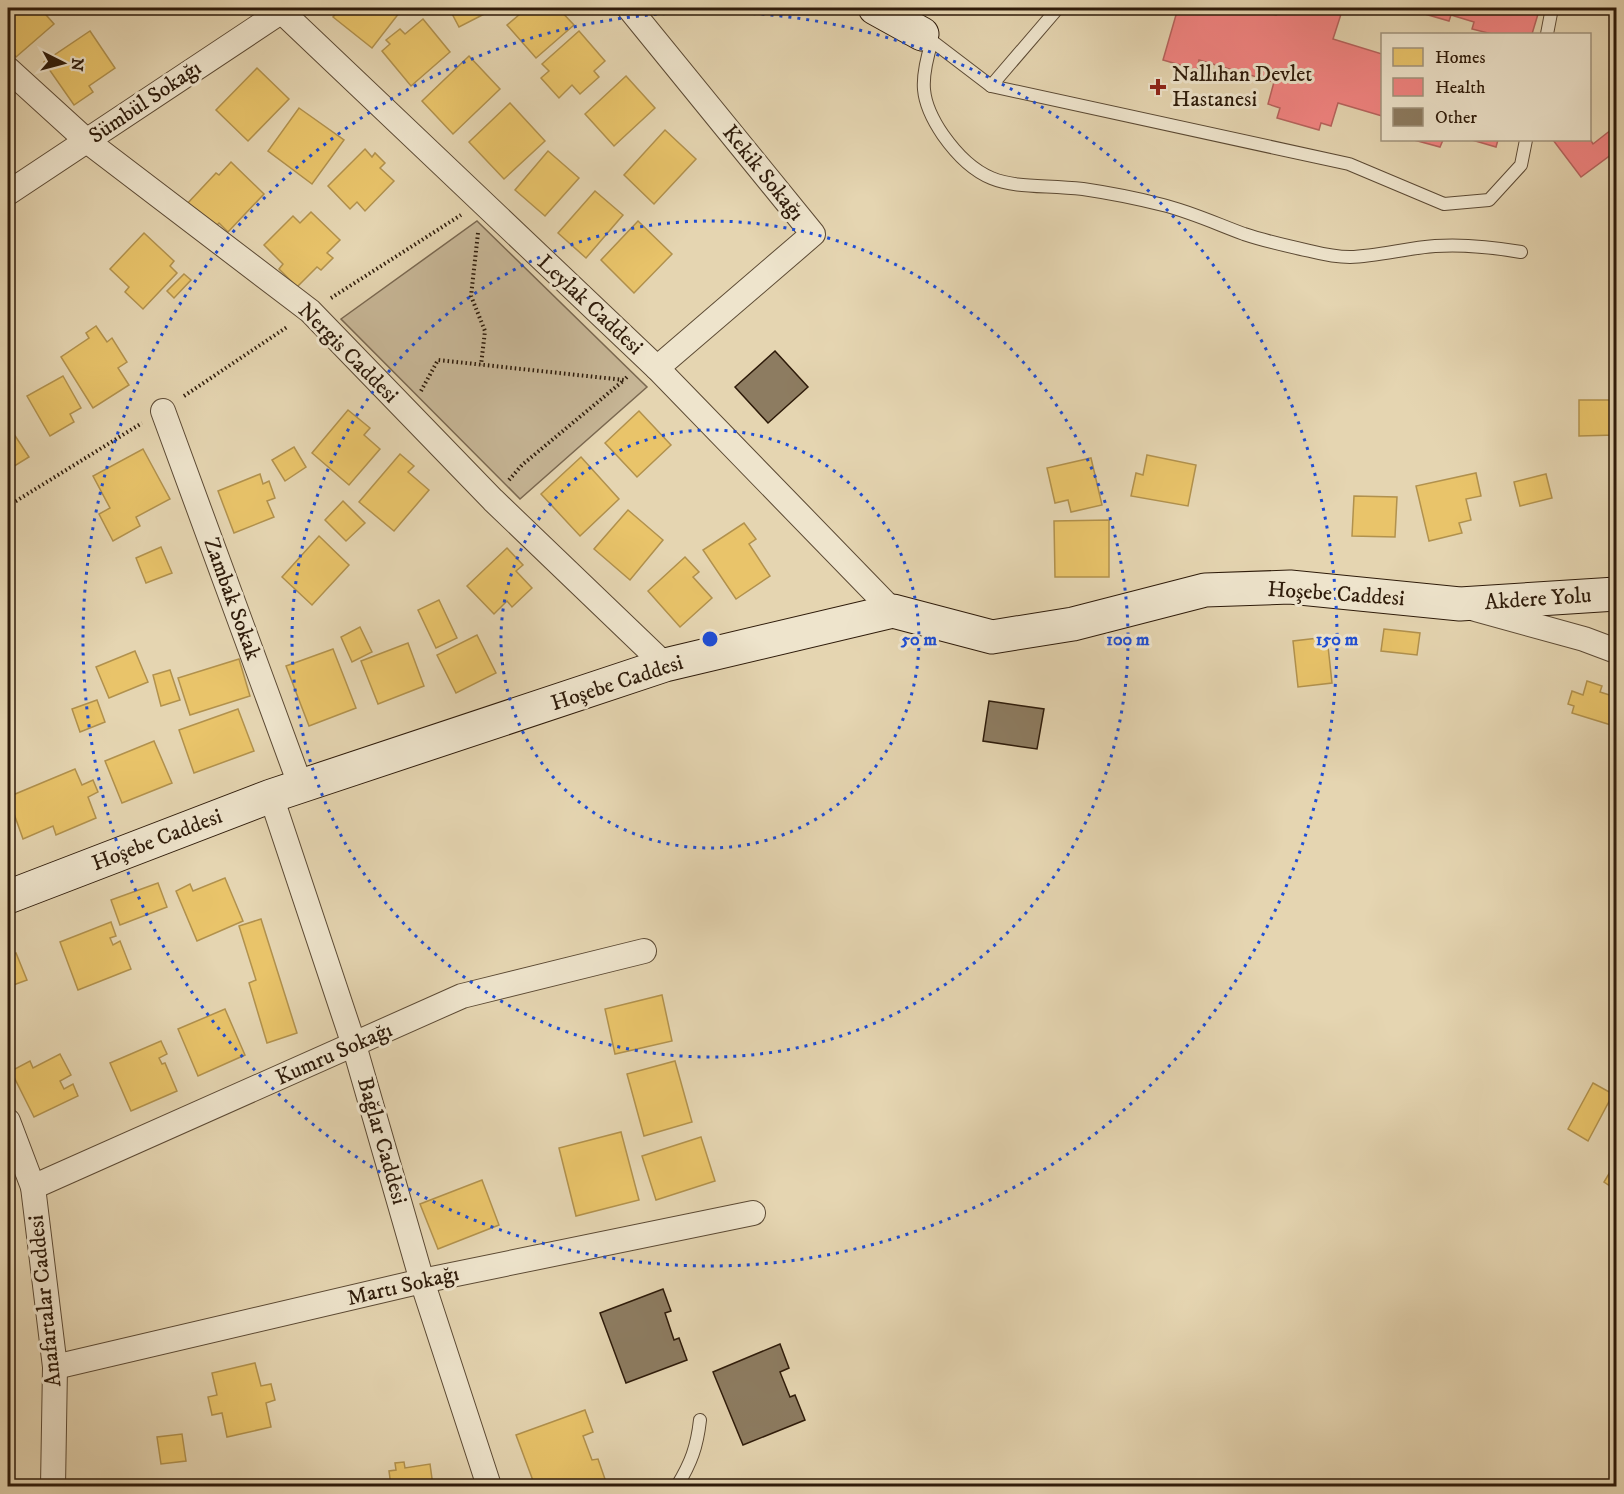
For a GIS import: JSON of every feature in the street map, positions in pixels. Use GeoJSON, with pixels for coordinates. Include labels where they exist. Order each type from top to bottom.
{"type":"FeatureCollection","features":[{"type":"Feature","properties":{"kind":"street","name":"Kekik Sokağı"},"geometry":{"type":"LineString","coordinates":[[629,8],[813,234],[651,362]]}},
{"type":"Feature","properties":{"kind":"street"},"geometry":{"type":"LineString","coordinates":[[875,8],[927,37]]}},
{"type":"Feature","properties":{"kind":"street"},"geometry":{"type":"LineString","coordinates":[[901,8],[927,37]]}},
{"type":"Feature","properties":{"kind":"street","name":"Leylak Caddesi"},"geometry":{"type":"LineString","coordinates":[[280,9],[651,362],[893,611]]}},
{"type":"Feature","properties":{"kind":"street","name":"Sümbül Sokağı"},"geometry":{"type":"LineString","coordinates":[[8,193],[280,9]]}},
{"type":"Feature","properties":{"kind":"street","name":"Nergis Caddesi"},"geometry":{"type":"LineString","coordinates":[[8,69],[87,141],[310,311],[493,500],[664,665]]}},
{"type":"Feature","properties":{"kind":"street","name":"Zambak Sokak"},"geometry":{"type":"LineString","coordinates":[[163,411],[286,792]]}},
{"type":"Feature","properties":{"kind":"street","name":"Hoşebe Caddesi"},"geometry":{"type":"LineString","coordinates":[[8,897],[286,792],[664,665],[893,611],[992,637],[1073,624],[1205,590],[1290,587],[1460,604]]}},
{"type":"Feature","properties":{"kind":"street","name":"Akdere Yolu"},"geometry":{"type":"LineString","coordinates":[[1460,604],[1617,594]]}},
{"type":"Feature","properties":{"kind":"street"},"geometry":{"type":"LineString","coordinates":[[1460,604],[1584,639],[1617,651]]}},
{"type":"Feature","properties":{"kind":"street","name":"Bağlar Caddesi"},"geometry":{"type":"LineString","coordinates":[[286,792],[354,1045],[422,1281],[489,1486]]}},
{"type":"Feature","properties":{"kind":"street","name":"Kumru Sokağı"},"geometry":{"type":"LineString","coordinates":[[33,1187],[462,996],[644,951]]}},
{"type":"Feature","properties":{"kind":"street","name":"Anafartalar Caddesi"},"geometry":{"type":"LineString","coordinates":[[8,1121],[33,1187],[55,1367],[53,1486]]}},
{"type":"Feature","properties":{"kind":"street","name":"Martı Sokağı"},"geometry":{"type":"LineString","coordinates":[[55,1367],[422,1281],[753,1213]]}},
{"type":"Feature","properties":{"kind":"lane"},"geometry":{"type":"LineString","coordinates":[[991,86],[1058,8]]}},
{"type":"Feature","properties":{"kind":"lane"},"geometry":{"type":"LineString","coordinates":[[1547,33],[1552,8]]}},
{"type":"Feature","properties":{"kind":"lane"},"geometry":{"type":"LineString","coordinates":[[927,37],[991,86],[1348,164],[1444,204],[1488,200],[1521,165],[1526,141]]}},
{"type":"Feature","properties":{"kind":"lane"},"geometry":{"type":"LineString","coordinates":[[927,37],[923,80],[928,107],[934,122],[963,160],[989,177],[1019,186],[1073,189],[1125,196],[1165,206],[1284,246],[1349,257],[1435,246],[1473,246],[1521,252]]}},
{"type":"Feature","properties":{"kind":"lane"},"geometry":{"type":"LineString","coordinates":[[677,1486],[693,1456],[700,1420]]}},
{"type":"Feature","properties":{"kind":"path"},"geometry":{"type":"LineString","coordinates":[[409,413],[438,360],[624,380]]}},
{"type":"Feature","properties":{"kind":"path"},"geometry":{"type":"LineString","coordinates":[[493,500],[522,465],[624,380],[651,362]]}},
{"type":"Feature","properties":{"kind":"shaded area"},"geometry":{"type":"Polygon","coordinates":[[[477,221],[647,387],[520,499],[341,319],[477,221]]]}},
{"type":"Feature","properties":{"kind":"building: Homes"},"geometry":{"type":"Polygon","coordinates":[[[8,8],[40,8],[54,24],[16,57],[8,47],[8,8]]]}},
{"type":"Feature","properties":{"kind":"building: Homes"},"geometry":{"type":"Polygon","coordinates":[[[341,8],[403,8],[372,48],[333,17],[341,8]]]}},
{"type":"Feature","properties":{"kind":"building: Homes"},"geometry":{"type":"Polygon","coordinates":[[[449,8],[496,8],[459,27],[449,8]]]}},
{"type":"Feature","properties":{"kind":"building: Homes"},"geometry":{"type":"Polygon","coordinates":[[[527,8],[558,8],[574,25],[536,58],[507,25],[527,8]]]}},
{"type":"Feature","properties":{"kind":"building: Homes"},"geometry":{"type":"Polygon","coordinates":[[[423,19],[450,52],[411,86],[382,51],[390,44],[386,40],[400,29],[405,34],[423,19]]]}},
{"type":"Feature","properties":{"kind":"building: Homes"},"geometry":{"type":"Polygon","coordinates":[[[90,31],[115,68],[89,86],[93,92],[74,105],[44,62],[90,31]]]}},
{"type":"Feature","properties":{"kind":"building: Homes"},"geometry":{"type":"Polygon","coordinates":[[[579,31],[605,61],[594,71],[599,77],[580,94],[572,85],[559,98],[541,78],[549,71],[542,64],[579,31]]]}},
{"type":"Feature","properties":{"kind":"building: Homes"},"geometry":{"type":"Polygon","coordinates":[[[469,56],[500,89],[453,134],[422,101],[469,56]]]}},
{"type":"Feature","properties":{"kind":"building: Homes"},"geometry":{"type":"Polygon","coordinates":[[[257,68],[289,99],[248,141],[216,110],[257,68]]]}},
{"type":"Feature","properties":{"kind":"building: Homes"},"geometry":{"type":"Polygon","coordinates":[[[626,76],[655,108],[614,146],[585,114],[626,76]]]}},
{"type":"Feature","properties":{"kind":"building: Homes"},"geometry":{"type":"Polygon","coordinates":[[[510,103],[545,141],[504,179],[469,142],[510,103]]]}},
{"type":"Feature","properties":{"kind":"building: Homes"},"geometry":{"type":"Polygon","coordinates":[[[299,108],[344,140],[312,184],[268,151],[299,108]]]}},
{"type":"Feature","properties":{"kind":"building: Homes"},"geometry":{"type":"Polygon","coordinates":[[[665,130],[696,159],[654,204],[624,175],[665,130]]]}},
{"type":"Feature","properties":{"kind":"building: Homes"},"geometry":{"type":"Polygon","coordinates":[[[365,149],[372,157],[375,153],[385,163],[380,168],[394,181],[365,211],[357,202],[350,209],[328,186],[365,149]]]}},
{"type":"Feature","properties":{"kind":"building: Homes"},"geometry":{"type":"Polygon","coordinates":[[[548,151],[579,178],[545,216],[515,190],[548,151]]]}},
{"type":"Feature","properties":{"kind":"building: Homes"},"geometry":{"type":"Polygon","coordinates":[[[231,162],[264,194],[228,232],[219,223],[212,230],[186,205],[216,173],[219,175],[231,162]]]}},
{"type":"Feature","properties":{"kind":"building: Homes"},"geometry":{"type":"Polygon","coordinates":[[[595,191],[623,215],[586,258],[558,233],[595,191]]]}},
{"type":"Feature","properties":{"kind":"building: Homes"},"geometry":{"type":"Polygon","coordinates":[[[311,212],[340,240],[327,253],[333,258],[321,270],[317,267],[297,287],[279,269],[283,264],[264,245],[293,216],[300,223],[311,212]]]}},
{"type":"Feature","properties":{"kind":"building: Homes"},"geometry":{"type":"Polygon","coordinates":[[[638,221],[672,254],[634,293],[601,260],[638,221]]]}},
{"type":"Feature","properties":{"kind":"building: Homes"},"geometry":{"type":"Polygon","coordinates":[[[144,233],[174,261],[170,266],[177,273],[143,309],[125,292],[129,287],[110,269],[144,233]]]}},
{"type":"Feature","properties":{"kind":"building: Homes"},"geometry":{"type":"Polygon","coordinates":[[[184,274],[191,280],[174,298],[167,291],[184,274]]]}},
{"type":"Feature","properties":{"kind":"building: Homes"},"geometry":{"type":"Polygon","coordinates":[[[96,326],[107,342],[112,338],[127,362],[118,368],[129,385],[93,408],[61,357],[89,338],[86,333],[96,326]]]}},
{"type":"Feature","properties":{"kind":"building: Homes"},"geometry":{"type":"Polygon","coordinates":[[[63,376],[81,408],[70,414],[74,422],[50,436],[27,396],[63,376]]]}},
{"type":"Feature","properties":{"kind":"building: Homes"},"geometry":{"type":"Polygon","coordinates":[[[1579,400],[1616,400],[1616,435],[1579,436],[1579,400]]]}},
{"type":"Feature","properties":{"kind":"building: Homes"},"geometry":{"type":"Polygon","coordinates":[[[348,410],[370,428],[364,435],[380,449],[349,485],[312,453],[348,410]]]}},
{"type":"Feature","properties":{"kind":"building: Homes"},"geometry":{"type":"Polygon","coordinates":[[[639,411],[671,445],[637,477],[605,443],[639,411]]]}},
{"type":"Feature","properties":{"kind":"building: Homes"},"geometry":{"type":"Polygon","coordinates":[[[8,425],[29,457],[8,470],[8,425]]]}},
{"type":"Feature","properties":{"kind":"building: Homes"},"geometry":{"type":"Polygon","coordinates":[[[294,447],[306,467],[285,481],[272,460],[294,447]]]}},
{"type":"Feature","properties":{"kind":"building: Homes"},"geometry":{"type":"Polygon","coordinates":[[[143,449],[170,499],[136,517],[140,526],[113,541],[99,514],[110,508],[93,476],[143,449]]]}},
{"type":"Feature","properties":{"kind":"building: Homes"},"geometry":{"type":"Polygon","coordinates":[[[400,454],[414,466],[408,472],[429,490],[394,531],[359,502],[400,454]]]}},
{"type":"Feature","properties":{"kind":"building: Homes"},"geometry":{"type":"Polygon","coordinates":[[[1147,455],[1196,465],[1188,506],[1131,496],[1136,473],[1143,475],[1147,455]]]}},
{"type":"Feature","properties":{"kind":"building: Homes"},"geometry":{"type":"Polygon","coordinates":[[[581,457],[619,499],[580,536],[541,494],[581,457]]]}},
{"type":"Feature","properties":{"kind":"building: Homes"},"geometry":{"type":"Polygon","coordinates":[[[1091,458],[1102,505],[1071,512],[1068,500],[1055,503],[1047,468],[1091,458]]]}},
{"type":"Feature","properties":{"kind":"building: Homes"},"geometry":{"type":"Polygon","coordinates":[[[1476,473],[1481,496],[1466,499],[1471,520],[1459,523],[1462,533],[1429,541],[1416,486],[1476,473]]]}},
{"type":"Feature","properties":{"kind":"building: Homes"},"geometry":{"type":"Polygon","coordinates":[[[260,474],[263,484],[269,481],[275,498],[267,501],[274,517],[234,533],[218,491],[260,474]]]}},
{"type":"Feature","properties":{"kind":"building: Homes"},"geometry":{"type":"Polygon","coordinates":[[[1546,474],[1552,498],[1520,506],[1514,482],[1546,474]]]}},
{"type":"Feature","properties":{"kind":"building: Homes"},"geometry":{"type":"Polygon","coordinates":[[[1354,496],[1397,497],[1395,537],[1352,536],[1354,496]]]}},
{"type":"Feature","properties":{"kind":"building: Homes"},"geometry":{"type":"Polygon","coordinates":[[[343,501],[365,523],[346,541],[325,520],[343,501]]]}},
{"type":"Feature","properties":{"kind":"building: Homes"},"geometry":{"type":"Polygon","coordinates":[[[628,510],[663,540],[630,580],[594,549],[628,510]]]}},
{"type":"Feature","properties":{"kind":"building: Homes"},"geometry":{"type":"Polygon","coordinates":[[[1109,520],[1109,577],[1055,577],[1054,521],[1109,520]]]}},
{"type":"Feature","properties":{"kind":"building: Homes"},"geometry":{"type":"Polygon","coordinates":[[[744,523],[756,539],[749,544],[770,576],[736,599],[703,550],[744,523]]]}},
{"type":"Feature","properties":{"kind":"building: Homes"},"geometry":{"type":"Polygon","coordinates":[[[319,536],[349,565],[312,605],[282,577],[319,536]]]}},
{"type":"Feature","properties":{"kind":"building: Homes"},"geometry":{"type":"Polygon","coordinates":[[[161,547],[172,573],[146,583],[136,558],[161,547]]]}},
{"type":"Feature","properties":{"kind":"building: Homes"},"geometry":{"type":"Polygon","coordinates":[[[507,548],[523,565],[516,571],[532,588],[512,607],[507,601],[494,614],[467,586],[507,548]]]}},
{"type":"Feature","properties":{"kind":"building: Homes"},"geometry":{"type":"Polygon","coordinates":[[[685,557],[699,572],[693,577],[712,598],[680,627],[648,591],[685,557]]]}},
{"type":"Feature","properties":{"kind":"building: Homes"},"geometry":{"type":"Polygon","coordinates":[[[439,600],[457,638],[436,648],[418,610],[439,600]]]}},
{"type":"Feature","properties":{"kind":"building: Homes"},"geometry":{"type":"Polygon","coordinates":[[[360,627],[372,652],[352,662],[341,637],[360,627]]]}},
{"type":"Feature","properties":{"kind":"building: Homes"},"geometry":{"type":"Polygon","coordinates":[[[1384,629],[1420,633],[1417,655],[1381,651],[1384,629]]]}},
{"type":"Feature","properties":{"kind":"building: Homes"},"geometry":{"type":"Polygon","coordinates":[[[477,635],[496,673],[456,693],[437,655],[477,635]]]}},
{"type":"Feature","properties":{"kind":"building: Homes"},"geometry":{"type":"Polygon","coordinates":[[[1327,637],[1332,683],[1298,687],[1293,641],[1327,637]]]}},
{"type":"Feature","properties":{"kind":"building: Homes"},"geometry":{"type":"Polygon","coordinates":[[[408,643],[424,686],[378,704],[361,661],[408,643]]]}},
{"type":"Feature","properties":{"kind":"building: Homes"},"geometry":{"type":"Polygon","coordinates":[[[333,649],[356,708],[309,726],[286,666],[333,649]]]}},
{"type":"Feature","properties":{"kind":"building: Homes"},"geometry":{"type":"Polygon","coordinates":[[[135,651],[148,682],[109,698],[96,667],[135,651]]]}},
{"type":"Feature","properties":{"kind":"building: Homes"},"geometry":{"type":"Polygon","coordinates":[[[239,659],[250,696],[190,715],[178,678],[239,659]]]}},
{"type":"Feature","properties":{"kind":"building: Homes"},"geometry":{"type":"Polygon","coordinates":[[[170,670],[180,700],[161,706],[153,675],[170,670]]]}},
{"type":"Feature","properties":{"kind":"building: Homes"},"geometry":{"type":"Polygon","coordinates":[[[1587,681],[1602,686],[1600,692],[1616,697],[1611,725],[1572,713],[1574,706],[1568,704],[1572,691],[1583,695],[1587,681]]]}},
{"type":"Feature","properties":{"kind":"building: Homes"},"geometry":{"type":"Polygon","coordinates":[[[97,700],[105,722],[80,732],[72,709],[97,700]]]}},
{"type":"Feature","properties":{"kind":"building: Homes"},"geometry":{"type":"Polygon","coordinates":[[[238,709],[254,751],[194,773],[179,730],[238,709]]]}},
{"type":"Feature","properties":{"kind":"building: Homes"},"geometry":{"type":"Polygon","coordinates":[[[154,741],[172,783],[122,803],[105,761],[154,741]]]}},
{"type":"Feature","properties":{"kind":"building: Homes"},"geometry":{"type":"Polygon","coordinates":[[[75,769],[82,785],[93,780],[98,792],[88,797],[96,818],[56,835],[53,826],[23,839],[8,797],[75,769]]]}},
{"type":"Feature","properties":{"kind":"building: Homes"},"geometry":{"type":"Polygon","coordinates":[[[225,878],[243,921],[197,941],[176,891],[190,884],[193,891],[225,878]]]}},
{"type":"Feature","properties":{"kind":"building: Homes"},"geometry":{"type":"Polygon","coordinates":[[[158,883],[167,907],[120,925],[111,900],[158,883]]]}},
{"type":"Feature","properties":{"kind":"building: Homes"},"geometry":{"type":"Polygon","coordinates":[[[261,919],[297,1033],[267,1043],[249,983],[256,980],[239,926],[261,919]]]}},
{"type":"Feature","properties":{"kind":"building: Homes"},"geometry":{"type":"Polygon","coordinates":[[[111,922],[116,936],[110,938],[113,945],[120,941],[131,969],[78,990],[60,942],[111,922]]]}},
{"type":"Feature","properties":{"kind":"building: Homes"},"geometry":{"type":"Polygon","coordinates":[[[8,947],[11,955],[16,953],[27,980],[8,987],[8,947]]]}},
{"type":"Feature","properties":{"kind":"building: Homes"},"geometry":{"type":"Polygon","coordinates":[[[662,995],[672,1041],[615,1054],[605,1009],[662,995]]]}},
{"type":"Feature","properties":{"kind":"building: Homes"},"geometry":{"type":"Polygon","coordinates":[[[225,1009],[245,1055],[198,1076],[178,1029],[225,1009]]]}},
{"type":"Feature","properties":{"kind":"building: Homes"},"geometry":{"type":"Polygon","coordinates":[[[161,1041],[167,1054],[159,1058],[162,1064],[165,1063],[177,1091],[131,1111],[110,1063],[161,1041]]]}},
{"type":"Feature","properties":{"kind":"building: Homes"},"geometry":{"type":"Polygon","coordinates":[[[60,1054],[71,1075],[60,1081],[64,1089],[73,1084],[78,1096],[34,1117],[11,1071],[30,1061],[33,1068],[60,1054]]]}},
{"type":"Feature","properties":{"kind":"building: Homes"},"geometry":{"type":"Polygon","coordinates":[[[675,1061],[692,1122],[644,1136],[627,1074],[675,1061]]]}},
{"type":"Feature","properties":{"kind":"building: Homes"},"geometry":{"type":"Polygon","coordinates":[[[1593,1083],[1613,1094],[1588,1141],[1568,1129],[1593,1083]]]}},
{"type":"Feature","properties":{"kind":"building: Homes"},"geometry":{"type":"Polygon","coordinates":[[[621,1132],[639,1200],[576,1216],[559,1148],[621,1132]]]}},
{"type":"Feature","properties":{"kind":"building: Homes"},"geometry":{"type":"Polygon","coordinates":[[[701,1137],[715,1181],[656,1200],[642,1156],[701,1137]]]}},
{"type":"Feature","properties":{"kind":"building: Homes"},"geometry":{"type":"Polygon","coordinates":[[[1616,1162],[1616,1190],[1604,1182],[1616,1162]]]}},
{"type":"Feature","properties":{"kind":"building: Homes"},"geometry":{"type":"Polygon","coordinates":[[[482,1180],[499,1225],[438,1249],[420,1204],[482,1180]]]}},
{"type":"Feature","properties":{"kind":"building: Homes"},"geometry":{"type":"Polygon","coordinates":[[[255,1363],[261,1386],[271,1384],[275,1400],[266,1403],[271,1427],[227,1437],[222,1413],[212,1415],[208,1397],[217,1395],[212,1373],[255,1363]]]}},
{"type":"Feature","properties":{"kind":"building: Homes"},"geometry":{"type":"Polygon","coordinates":[[[585,1410],[593,1432],[583,1436],[592,1460],[598,1459],[606,1482],[593,1486],[535,1486],[516,1435],[585,1410]]]}},
{"type":"Feature","properties":{"kind":"building: Homes"},"geometry":{"type":"Polygon","coordinates":[[[182,1434],[186,1461],[161,1464],[157,1437],[182,1434]]]}},
{"type":"Feature","properties":{"kind":"building: Homes"},"geometry":{"type":"Polygon","coordinates":[[[404,1462],[405,1468],[430,1464],[433,1486],[391,1486],[389,1471],[396,1470],[395,1463],[404,1462]]]}},
{"type":"Feature","properties":{"kind":"building: Health","name":"Nallıhan Devlet Hastanesi"},"geometry":{"type":"Polygon","coordinates":[[[1178,8],[1249,8],[1276,15],[1278,8],[1343,8],[1333,39],[1381,54],[1381,116],[1338,103],[1331,126],[1321,123],[1319,130],[1277,118],[1280,108],[1268,104],[1274,82],[1199,60],[1197,70],[1163,60],[1178,8]]]}},
{"type":"Feature","properties":{"kind":"building: Health"},"geometry":{"type":"Polygon","coordinates":[[[1404,8],[1532,8],[1530,12],[1538,14],[1532,33],[1488,33],[1472,29],[1474,22],[1451,15],[1449,21],[1404,8]]]}},
{"type":"Feature","properties":{"kind":"building: Health"},"geometry":{"type":"Polygon","coordinates":[[[1616,126],[1616,151],[1581,177],[1554,141],[1591,141],[1593,144],[1616,126]]]}},
{"type":"Feature","properties":{"kind":"building: Health"},"geometry":{"type":"Polygon","coordinates":[[[1418,141],[1443,141],[1440,147],[1418,141]]]}},
{"type":"Feature","properties":{"kind":"building: Health"},"geometry":{"type":"Polygon","coordinates":[[[1475,141],[1498,141],[1496,147],[1475,141]]]}},
{"type":"Feature","properties":{"kind":"building: Other"},"geometry":{"type":"Polygon","coordinates":[[[775,351],[808,387],[768,423],[735,387],[775,351]]]}},
{"type":"Feature","properties":{"kind":"building: Other"},"geometry":{"type":"Polygon","coordinates":[[[989,701],[1044,709],[1037,749],[983,741],[989,701]]]}},
{"type":"Feature","properties":{"kind":"building: Other"},"geometry":{"type":"Polygon","coordinates":[[[663,1289],[671,1311],[665,1313],[674,1340],[679,1338],[687,1360],[626,1383],[600,1313],[663,1289]]]}},
{"type":"Feature","properties":{"kind":"building: Other"},"geometry":{"type":"Polygon","coordinates":[[[780,1344],[789,1368],[780,1372],[790,1397],[795,1395],[805,1420],[743,1445],[713,1372],[780,1344]]]}},
{"type":"Feature","properties":{"kind":"place","name":"Nallıhan Devlet Hastanesi"},"geometry":{"type":"Point","coordinates":[1158,87]}}]}
